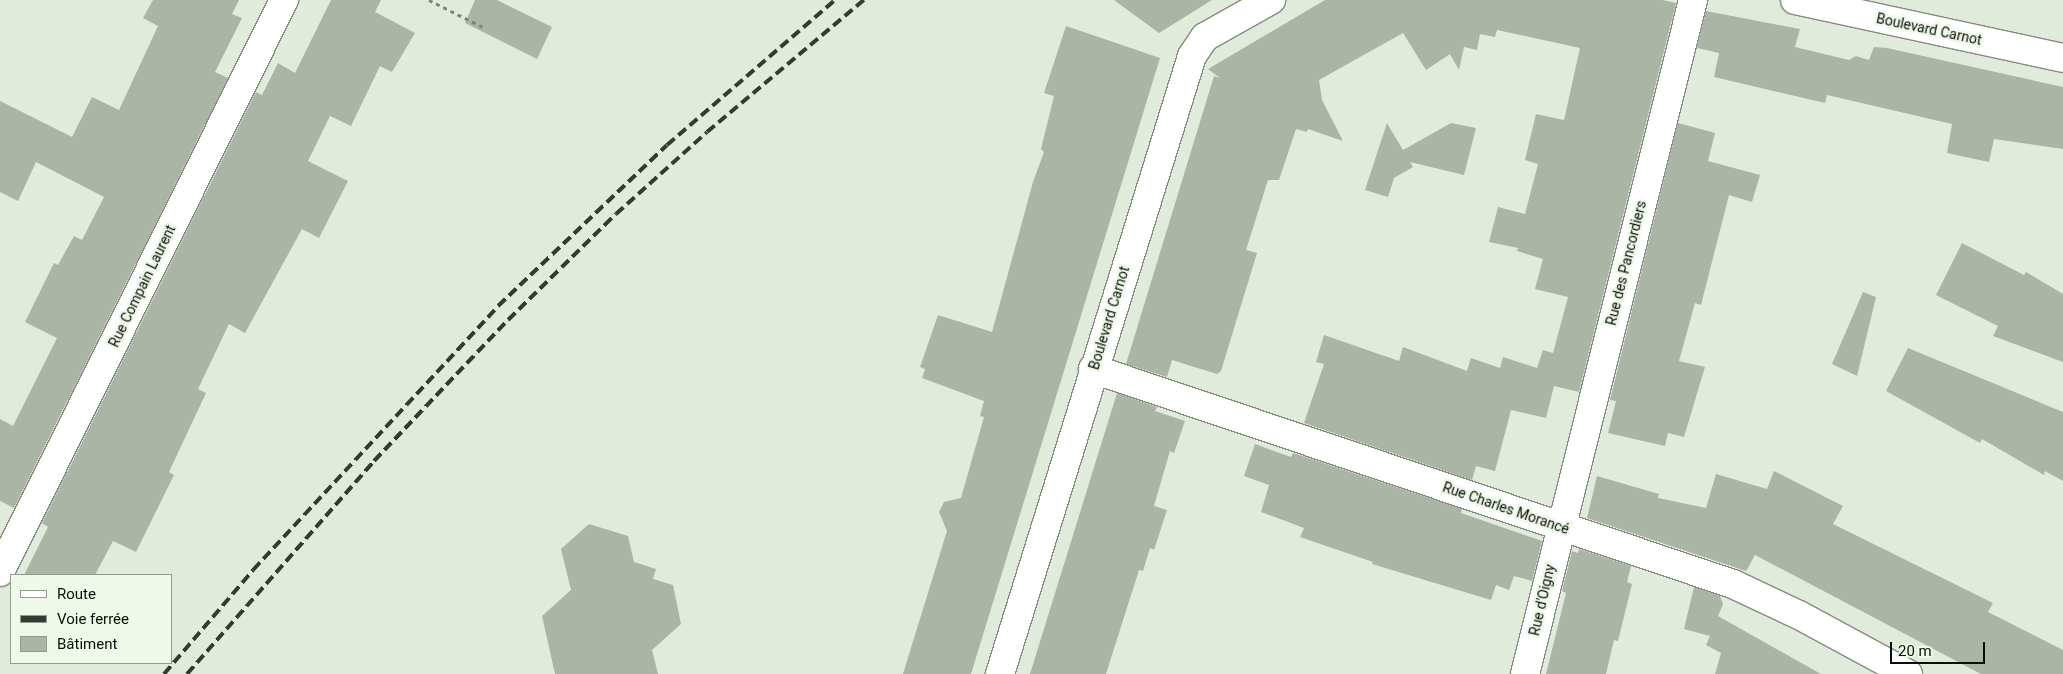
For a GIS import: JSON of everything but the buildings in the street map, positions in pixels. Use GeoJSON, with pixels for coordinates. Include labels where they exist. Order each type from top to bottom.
{"type":"FeatureCollection","features":[{"type":"Feature","properties":{"kind":"street","name":"Rue Compain Laurent"},"geometry":{"type":"LineString","coordinates":[[0,572],[284,0]]}},
{"type":"Feature","properties":{"kind":"street","name":"Boulevard Carnot"},"geometry":{"type":"LineString","coordinates":[[1000,674],[1093,369],[1192,56],[1205,37],[1271,0]]}},
{"type":"Feature","properties":{"kind":"street","name":"Rue des Pancordiers"},"geometry":{"type":"LineString","coordinates":[[1560,526],[1692,0]]}},
{"type":"Feature","properties":{"kind":"street","name":"Boulevard Carnot"},"geometry":{"type":"LineString","coordinates":[[1795,0],[2063,58]]}},
{"type":"Feature","properties":{"kind":"street","name":"Rue Charles Morancé"},"geometry":{"type":"LineString","coordinates":[[1093,369],[1733,584],[1799,615],[1908,674]]}},
{"type":"Feature","properties":{"kind":"street","name":"Rue d'Oigny"},"geometry":{"type":"LineString","coordinates":[[1525,674],[1560,526]]}},
{"type":"Feature","properties":{"kind":"path"},"geometry":{"type":"LineString","coordinates":[[429,0],[482,27]]}},
{"type":"Feature","properties":{"kind":"railway"},"geometry":{"type":"LineString","coordinates":[[164,674],[253,570],[498,306],[667,145],[835,0]]}},
{"type":"Feature","properties":{"kind":"railway"},"geometry":{"type":"LineString","coordinates":[[187,674],[374,461],[508,320],[616,214],[707,132],[864,0]]}}]}
